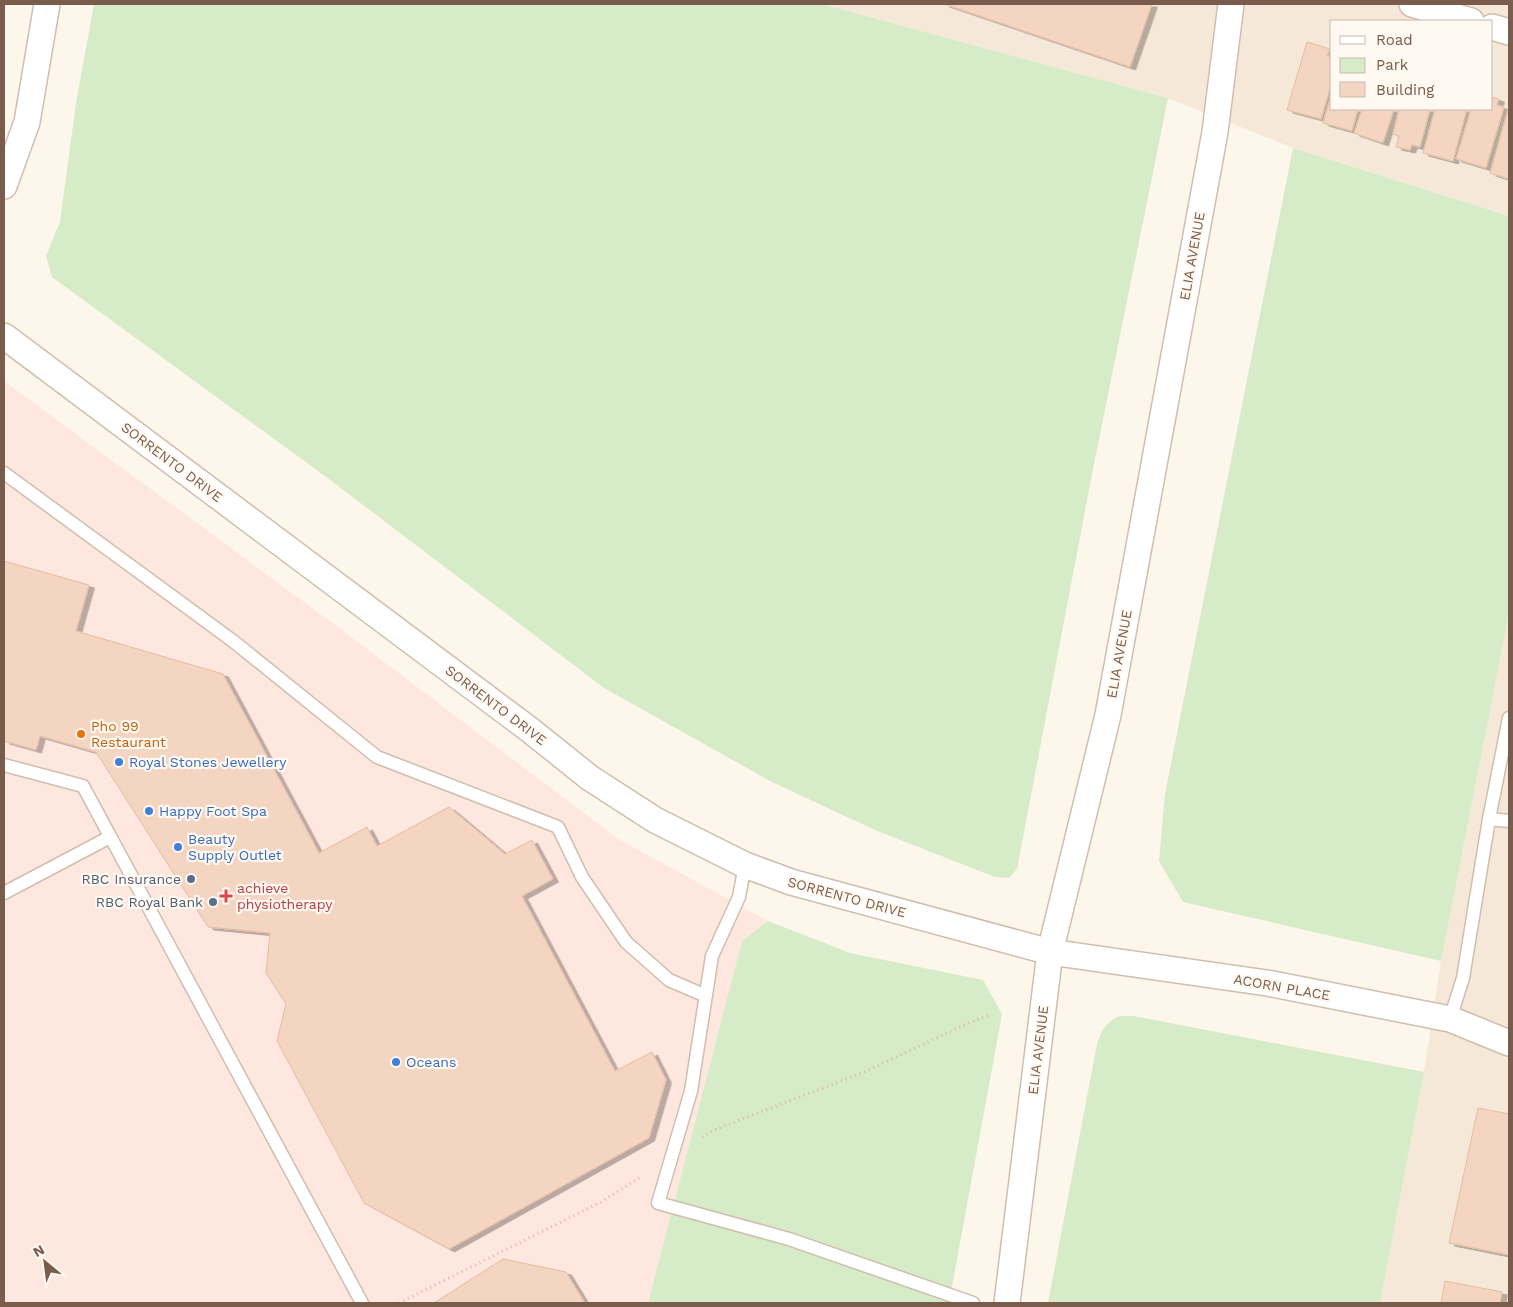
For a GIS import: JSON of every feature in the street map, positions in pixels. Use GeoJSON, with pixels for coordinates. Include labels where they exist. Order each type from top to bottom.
{"type":"FeatureCollection","features":[{"type":"Feature","properties":{"kind":"street"},"geometry":{"type":"LineString","coordinates":[[4,186],[27,122],[47,4]]}},
{"type":"Feature","properties":{"kind":"street","name":"ELIA AVENUE"},"geometry":{"type":"LineString","coordinates":[[1007,1303],[1050,952],[1108,715],[1215,132],[1231,4]]}},
{"type":"Feature","properties":{"kind":"street"},"geometry":{"type":"LineString","coordinates":[[1412,4],[1468,20]]}},
{"type":"Feature","properties":{"kind":"street"},"geometry":{"type":"LineString","coordinates":[[1493,27],[1509,32]]}},
{"type":"Feature","properties":{"kind":"street","name":"SORRENTO DRIVE"},"geometry":{"type":"LineString","coordinates":[[4,336],[506,712],[590,778],[655,820],[745,865],[791,882],[1050,952]]}},
{"type":"Feature","properties":{"kind":"street","name":"ACORN PLACE"},"geometry":{"type":"LineString","coordinates":[[1050,952],[1267,983],[1450,1019],[1509,1043]]}},
{"type":"Feature","properties":{"kind":"lane"},"geometry":{"type":"LineString","coordinates":[[4,473],[234,641],[377,758],[558,827],[582,877],[626,942],[669,980],[706,996]]}},
{"type":"Feature","properties":{"kind":"lane"},"geometry":{"type":"LineString","coordinates":[[1450,1019],[1463,978],[1489,819],[1509,718]]}},
{"type":"Feature","properties":{"kind":"lane"},"geometry":{"type":"LineString","coordinates":[[4,765],[83,786],[362,1303]]}},
{"type":"Feature","properties":{"kind":"lane"},"geometry":{"type":"LineString","coordinates":[[1489,819],[1509,821]]}},
{"type":"Feature","properties":{"kind":"lane"},"geometry":{"type":"LineString","coordinates":[[4,893],[110,837]]}},
{"type":"Feature","properties":{"kind":"lane"},"geometry":{"type":"LineString","coordinates":[[745,865],[740,897],[712,956],[692,1091],[658,1203],[789,1239],[973,1303]]}},
{"type":"Feature","properties":{"kind":"path"},"geometry":{"type":"LineString","coordinates":[[399,1303],[601,1202],[714,1130],[862,1073],[989,1015]]}},
{"type":"Feature","properties":{"kind":"shaded area"},"geometry":{"type":"Polygon","coordinates":[[[822,4],[1509,4],[1509,216],[1293,148],[1168,98],[822,4]]]}},
{"type":"Feature","properties":{"kind":"shaded area"},"geometry":{"type":"Polygon","coordinates":[[[4,381],[338,627],[618,839],[768,921],[742,941],[648,1303],[4,1303],[4,381]]]}},
{"type":"Feature","properties":{"kind":"shaded area"},"geometry":{"type":"Polygon","coordinates":[[[1509,613],[1509,1303],[1380,1303],[1424,1072],[1441,961],[1509,613]]]}},
{"type":"Feature","properties":{"kind":"green space"},"geometry":{"type":"Polygon","coordinates":[[[94,4],[822,4],[1168,98],[1092,474],[1017,869],[1009,878],[995,877],[875,830],[772,782],[604,688],[325,476],[52,277],[46,256],[60,222],[76,103],[94,4]]]}},
{"type":"Feature","properties":{"kind":"green space"},"geometry":{"type":"Polygon","coordinates":[[[1293,148],[1509,216],[1509,613],[1441,961],[1183,902],[1159,861],[1165,794],[1293,148]]]}},
{"type":"Feature","properties":{"kind":"green space"},"geometry":{"type":"Polygon","coordinates":[[[768,921],[850,953],[983,980],[1002,1014],[949,1303],[648,1303],[742,941],[768,921]]]}},
{"type":"Feature","properties":{"kind":"green space"},"geometry":{"type":"Polygon","coordinates":[[[1120,1016],[1134,1016],[1424,1072],[1380,1303],[1048,1303],[1097,1044],[1105,1027],[1120,1016]]]}},
{"type":"Feature","properties":{"kind":"building"},"geometry":{"type":"Polygon","coordinates":[[[944,4],[1152,4],[1130,67],[944,4]]]}},
{"type":"Feature","properties":{"kind":"building"},"geometry":{"type":"Polygon","coordinates":[[[1307,42],[1330,49],[1327,56],[1330,57],[1330,89],[1321,119],[1287,110],[1307,42]]]}},
{"type":"Feature","properties":{"kind":"building"},"geometry":{"type":"Polygon","coordinates":[[[1493,97],[1499,99],[1497,105],[1504,107],[1486,168],[1456,159],[1471,110],[1493,110],[1493,97]]]}},
{"type":"Feature","properties":{"kind":"building"},"geometry":{"type":"Polygon","coordinates":[[[1330,99],[1330,110],[1358,110],[1352,131],[1323,123],[1330,99]]]}},
{"type":"Feature","properties":{"kind":"building"},"geometry":{"type":"Polygon","coordinates":[[[1509,106],[1509,179],[1490,173],[1509,106]]]}},
{"type":"Feature","properties":{"kind":"building"},"geometry":{"type":"Polygon","coordinates":[[[1362,110],[1394,110],[1383,143],[1354,133],[1362,110]]]}},
{"type":"Feature","properties":{"kind":"building"},"geometry":{"type":"Polygon","coordinates":[[[1399,110],[1430,110],[1420,147],[1412,145],[1410,150],[1396,147],[1399,136],[1393,134],[1399,110]]]}},
{"type":"Feature","properties":{"kind":"building"},"geometry":{"type":"Polygon","coordinates":[[[1435,110],[1467,110],[1453,161],[1423,153],[1435,110]]]}},
{"type":"Feature","properties":{"kind":"building"},"geometry":{"type":"Polygon","coordinates":[[[4,561],[89,585],[76,631],[223,674],[319,853],[367,827],[377,846],[449,807],[505,854],[532,840],[553,879],[522,896],[615,1071],[652,1052],[666,1080],[649,1138],[449,1249],[364,1203],[277,1041],[286,1004],[266,973],[270,933],[208,927],[96,752],[40,736],[36,750],[4,741],[4,561]]]}},
{"type":"Feature","properties":{"kind":"building"},"geometry":{"type":"Polygon","coordinates":[[[1478,1108],[1509,1114],[1509,1255],[1449,1243],[1478,1108]]]}},
{"type":"Feature","properties":{"kind":"building"},"geometry":{"type":"Polygon","coordinates":[[[503,1259],[566,1272],[585,1303],[434,1303],[503,1259]]]}},
{"type":"Feature","properties":{"kind":"building"},"geometry":{"type":"Polygon","coordinates":[[[1445,1281],[1502,1292],[1500,1303],[1441,1303],[1445,1281]]]}},
{"type":"Feature","properties":{"kind":"place","name":"Pho 99 Restaurant"},"geometry":{"type":"Point","coordinates":[81,734]}},
{"type":"Feature","properties":{"kind":"place","name":"Royal Stones Jewellery"},"geometry":{"type":"Point","coordinates":[119,762]}},
{"type":"Feature","properties":{"kind":"place","name":"Happy Foot Spa"},"geometry":{"type":"Point","coordinates":[149,811]}},
{"type":"Feature","properties":{"kind":"place","name":"Beauty Supply Outlet"},"geometry":{"type":"Point","coordinates":[178,847]}},
{"type":"Feature","properties":{"kind":"place","name":"RBC Insurance"},"geometry":{"type":"Point","coordinates":[191,879]}},
{"type":"Feature","properties":{"kind":"place","name":"achieve physiotherapy"},"geometry":{"type":"Point","coordinates":[226,896]}},
{"type":"Feature","properties":{"kind":"place","name":"RBC Royal Bank"},"geometry":{"type":"Point","coordinates":[213,902]}},
{"type":"Feature","properties":{"kind":"place","name":"Oceans"},"geometry":{"type":"Point","coordinates":[396,1062]}}]}
